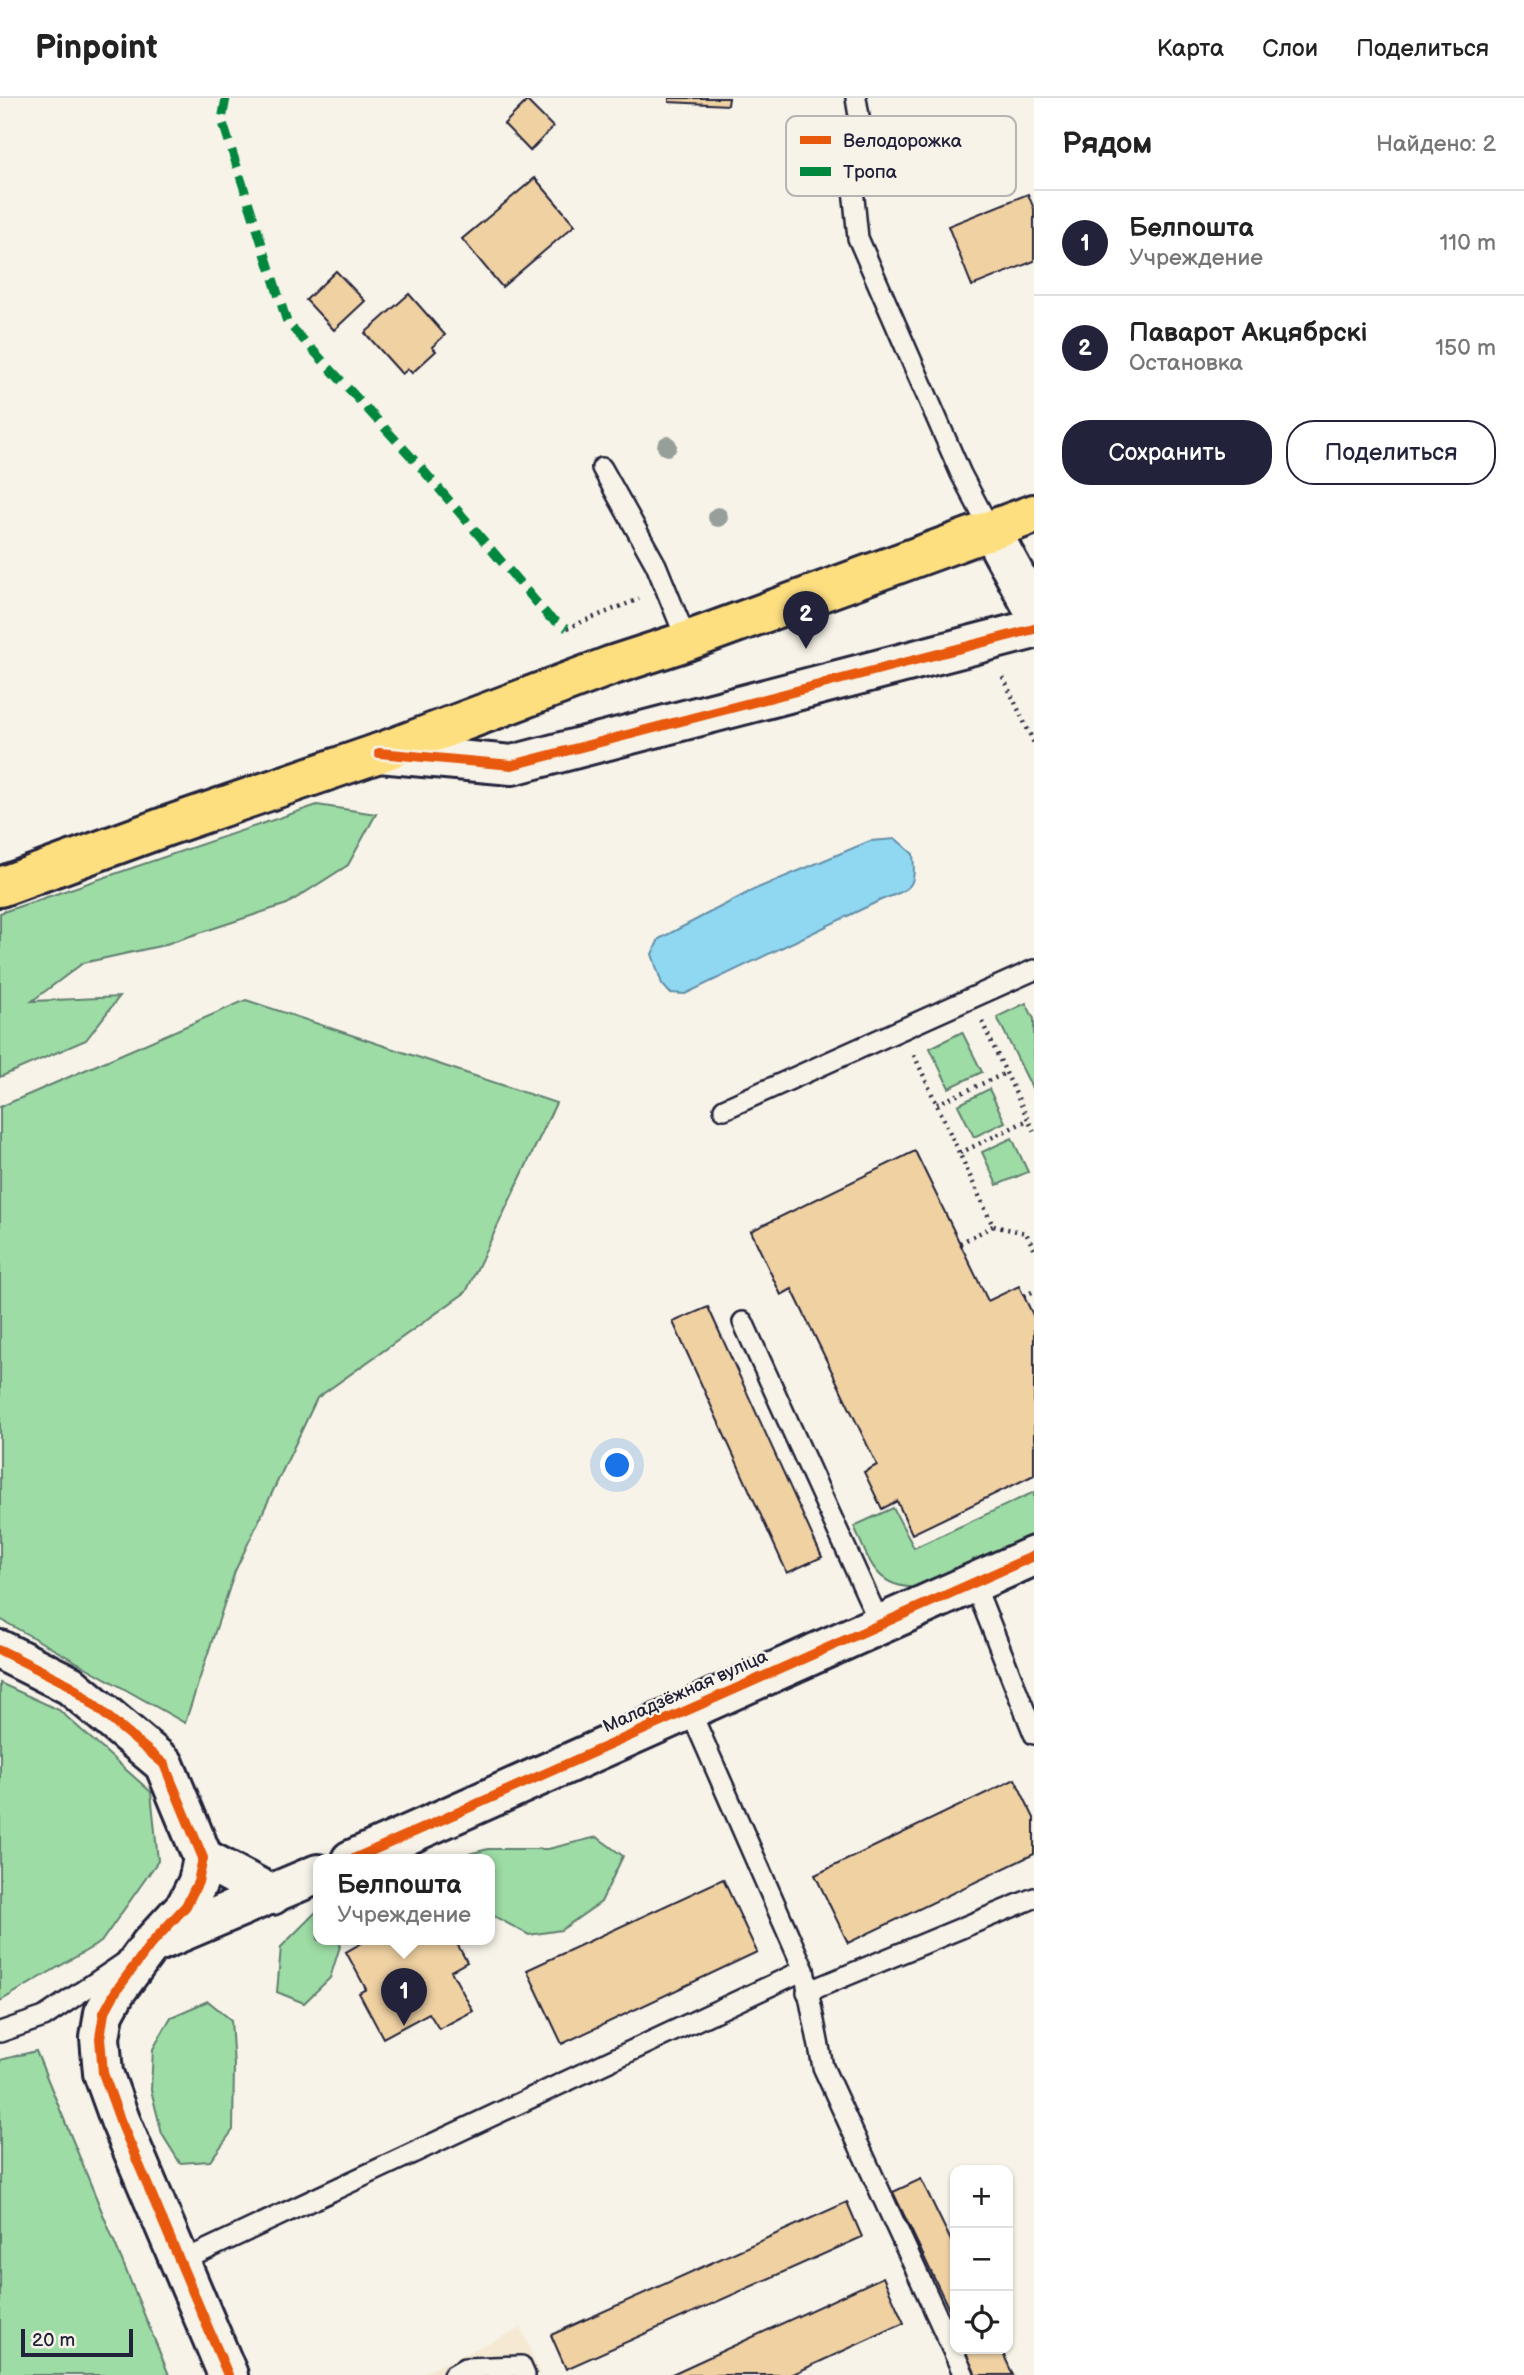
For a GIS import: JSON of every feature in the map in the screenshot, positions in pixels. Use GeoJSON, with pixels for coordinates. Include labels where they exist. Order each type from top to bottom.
{"type":"FeatureCollection","features":[{"type":"Feature","properties":{"kind":"main road"},"geometry":{"type":"LineString","coordinates":[[0,887],[379,753],[610,666],[1034,514]]}},
{"type":"Feature","properties":{"kind":"street"},"geometry":{"type":"LineString","coordinates":[[991,531],[1034,610]]}},
{"type":"Feature","properties":{"kind":"street"},"geometry":{"type":"LineString","coordinates":[[379,753],[512,765],[1034,629]]}},
{"type":"Feature","properties":{"kind":"street","name":"Маладзёжная вуліца"},"geometry":{"type":"LineString","coordinates":[[364,1854],[1034,1556]]}},
{"type":"Feature","properties":{"kind":"street"},"geometry":{"type":"LineString","coordinates":[[0,1650],[70,1685],[164,1763],[203,1858],[198,1882],[186,1906],[150,1945],[116,1991],[104,2013],[100,2038],[103,2073],[120,2120],[228,2375]]}},
{"type":"Feature","properties":{"kind":"street"},"geometry":{"type":"LineString","coordinates":[[203,1858],[272,1895]]}},
{"type":"Feature","properties":{"kind":"street"},"geometry":{"type":"LineString","coordinates":[[150,1945],[313,1876]]}},
{"type":"Feature","properties":{"kind":"lane"},"geometry":{"type":"LineString","coordinates":[[856,98],[859,116]]}},
{"type":"Feature","properties":{"kind":"lane"},"geometry":{"type":"LineString","coordinates":[[854,196],[858,238],[961,474],[991,531]]}},
{"type":"Feature","properties":{"kind":"lane"},"geometry":{"type":"LineString","coordinates":[[602,468],[656,565],[687,640]]}},
{"type":"Feature","properties":{"kind":"lane"},"geometry":{"type":"LineString","coordinates":[[724,1109],[1034,970]]}},
{"type":"Feature","properties":{"kind":"lane"},"geometry":{"type":"LineString","coordinates":[[743,1322],[880,1624]]}},
{"type":"Feature","properties":{"kind":"lane"},"geometry":{"type":"LineString","coordinates":[[974,1583],[1034,1734]]}},
{"type":"Feature","properties":{"kind":"lane"},"geometry":{"type":"LineString","coordinates":[[689,1708],[804,1970],[824,2067],[964,2375]]}},
{"type":"Feature","properties":{"kind":"lane"},"geometry":{"type":"LineString","coordinates":[[807,1992],[1034,1898]]}},
{"type":"Feature","properties":{"kind":"lane"},"geometry":{"type":"LineString","coordinates":[[0,2032],[44,2017],[150,1945]]}},
{"type":"Feature","properties":{"kind":"lane"},"geometry":{"type":"LineString","coordinates":[[180,2262],[804,1970]]}},
{"type":"Feature","properties":{"kind":"lane"},"geometry":{"type":"LineString","coordinates":[[453,2375],[465,2368],[521,2366],[525,2375]]}},
{"type":"Feature","properties":{"kind":"path"},"geometry":{"type":"LineString","coordinates":[[567,628],[666,588]]}},
{"type":"Feature","properties":{"kind":"path"},"geometry":{"type":"LineString","coordinates":[[986,641],[1034,743]]}},
{"type":"Feature","properties":{"kind":"path"},"geometry":{"type":"LineString","coordinates":[[970,998],[1034,1132]]}},
{"type":"Feature","properties":{"kind":"path"},"geometry":{"type":"LineString","coordinates":[[903,1028],[993,1226]]}},
{"type":"Feature","properties":{"kind":"path"},"geometry":{"type":"LineString","coordinates":[[937,1104],[1006,1073]]}},
{"type":"Feature","properties":{"kind":"path"},"geometry":{"type":"LineString","coordinates":[[960,1153],[1028,1120]]}},
{"type":"Feature","properties":{"kind":"path"},"geometry":{"type":"LineString","coordinates":[[960,1243],[993,1226],[1026,1234],[1034,1250]]}},
{"type":"Feature","properties":{"kind":"path"},"geometry":{"type":"LineString","coordinates":[[1024,1296],[1034,1291]]}},
{"type":"Feature","properties":{"kind":"shaded area"},"geometry":{"type":"Polygon","coordinates":[[[521,2328],[541,2375],[419,2375],[521,2328]]]}},
{"type":"Feature","properties":{"kind":"green space"},"geometry":{"type":"Polygon","coordinates":[[[317,805],[376,814],[348,865],[287,904],[160,946],[83,963],[32,1001],[119,997],[86,1040],[0,1077],[0,913],[317,805]]]}},
{"type":"Feature","properties":{"kind":"green space"},"geometry":{"type":"Polygon","coordinates":[[[246,1000],[556,1103],[466,1292],[317,1398],[235,1571],[185,1723],[0,1619],[0,1107],[246,1000]]]}},
{"type":"Feature","properties":{"kind":"green space"},"geometry":{"type":"Polygon","coordinates":[[[1026,1003],[1034,1019],[1034,1092],[997,1017],[1026,1003]]]}},
{"type":"Feature","properties":{"kind":"green space"},"geometry":{"type":"Polygon","coordinates":[[[962,1032],[982,1072],[949,1088],[930,1048],[962,1032]]]}},
{"type":"Feature","properties":{"kind":"green space"},"geometry":{"type":"Polygon","coordinates":[[[989,1089],[1005,1122],[974,1137],[958,1105],[989,1089]]]}},
{"type":"Feature","properties":{"kind":"green space"},"geometry":{"type":"Polygon","coordinates":[[[1012,1138],[1028,1172],[997,1185],[982,1152],[1012,1138]]]}},
{"type":"Feature","properties":{"kind":"green space"},"geometry":{"type":"Polygon","coordinates":[[[1034,1492],[1034,1535],[919,1587],[904,1587],[883,1578],[870,1561],[854,1526],[893,1508],[914,1548],[1034,1492]]]}},
{"type":"Feature","properties":{"kind":"green space"},"geometry":{"type":"Polygon","coordinates":[[[0,1683],[59,1710],[151,1792],[158,1861],[101,1942],[0,2001],[0,1683]]]}},
{"type":"Feature","properties":{"kind":"green space"},"geometry":{"type":"Polygon","coordinates":[[[597,1837],[623,1856],[601,1902],[561,1930],[529,1935],[495,1917],[495,1854],[468,1854],[488,1849],[548,1849],[597,1837]]]}},
{"type":"Feature","properties":{"kind":"green space"},"geometry":{"type":"Polygon","coordinates":[[[313,1915],[313,1945],[340,1945],[330,1978],[304,2003],[277,1992],[281,1947],[313,1915]]]}},
{"type":"Feature","properties":{"kind":"green space"},"geometry":{"type":"Polygon","coordinates":[[[208,2001],[231,2020],[234,2066],[233,2130],[210,2161],[180,2163],[162,2134],[151,2090],[153,2049],[171,2017],[208,2001]]]}},
{"type":"Feature","properties":{"kind":"green space"},"geometry":{"type":"Polygon","coordinates":[[[36,2051],[169,2375],[0,2375],[0,2060],[36,2051]]]}},
{"type":"Feature","properties":{"kind":"water"},"geometry":{"type":"Polygon","coordinates":[[[896,839],[913,854],[912,881],[910,886],[900,893],[685,994],[670,993],[662,984],[652,954],[659,939],[753,890],[870,841],[896,839]]]}},
{"type":"Feature","properties":{"kind":"building"},"geometry":{"type":"Polygon","coordinates":[[[669,98],[729,98],[728,105],[669,102],[669,98]]]}},
{"type":"Feature","properties":{"kind":"building"},"geometry":{"type":"Polygon","coordinates":[[[527,101],[553,127],[530,151],[504,124],[527,101]]]}},
{"type":"Feature","properties":{"kind":"building"},"geometry":{"type":"Polygon","coordinates":[[[535,178],[575,225],[502,287],[462,239],[535,178]]]}},
{"type":"Feature","properties":{"kind":"building"},"geometry":{"type":"Polygon","coordinates":[[[1028,194],[1034,209],[1034,261],[972,286],[948,226],[1028,194]]]}},
{"type":"Feature","properties":{"kind":"building"},"geometry":{"type":"Polygon","coordinates":[[[336,271],[365,301],[334,330],[306,300],[336,271]]]}},
{"type":"Feature","properties":{"kind":"building"},"geometry":{"type":"Polygon","coordinates":[[[409,294],[445,335],[432,347],[436,351],[412,373],[408,369],[402,374],[365,333],[409,294]]]}},
{"type":"Feature","properties":{"kind":"building"},"geometry":{"type":"Polygon","coordinates":[[[915,1151],[988,1301],[1019,1286],[1034,1317],[1034,1475],[912,1534],[897,1501],[882,1509],[864,1472],[877,1465],[792,1289],[781,1295],[751,1231],[915,1151]]]}},
{"type":"Feature","properties":{"kind":"building"},"geometry":{"type":"Polygon","coordinates":[[[708,1307],[822,1557],[787,1573],[673,1322],[708,1307]]]}},
{"type":"Feature","properties":{"kind":"building"},"geometry":{"type":"Polygon","coordinates":[[[1015,1779],[1034,1818],[1034,1854],[848,1943],[815,1875],[1015,1779]]]}},
{"type":"Feature","properties":{"kind":"building"},"geometry":{"type":"Polygon","coordinates":[[[723,1879],[757,1952],[562,2044],[527,1970],[723,1879]]]}},
{"type":"Feature","properties":{"kind":"building"},"geometry":{"type":"Polygon","coordinates":[[[358,1945],[458,1945],[467,1962],[451,1971],[473,2011],[439,2029],[429,2013],[383,2038],[359,1993],[366,1989],[346,1952],[358,1945]]]}},
{"type":"Feature","properties":{"kind":"building"},"geometry":{"type":"Polygon","coordinates":[[[921,2179],[950,2239],[950,2312],[893,2192],[921,2179]]]}},
{"type":"Feature","properties":{"kind":"building"},"geometry":{"type":"Polygon","coordinates":[[[847,2202],[862,2237],[566,2369],[551,2335],[847,2202]]]}},
{"type":"Feature","properties":{"kind":"building"},"geometry":{"type":"Polygon","coordinates":[[[883,2277],[904,2323],[791,2375],[670,2375],[883,2277]]]}},
{"type":"Feature","properties":{"kind":"building"},"geometry":{"type":"Polygon","coordinates":[[[963,2354],[1003,2354],[1013,2375],[973,2375],[963,2354]]]}},
{"type":"Feature","properties":{"kind":"marked path"},"geometry":{"type":"LineString","coordinates":[[226,98],[222,120],[287,322],[417,463],[549,617],[567,628]]}},
{"type":"Feature","properties":{"kind":"cycle path"},"geometry":{"type":"LineString","coordinates":[[379,753],[512,765],[1034,629]]}},
{"type":"Feature","properties":{"kind":"cycle path"},"geometry":{"type":"LineString","coordinates":[[364,1854],[1034,1556]]}},
{"type":"Feature","properties":{"kind":"cycle path"},"geometry":{"type":"LineString","coordinates":[[0,1650],[70,1685],[164,1764],[203,1858],[198,1882],[186,1906],[150,1945],[116,1991],[104,2013],[100,2038],[103,2073],[120,2120],[228,2375]]}},
{"type":"Feature","properties":{"kind":"place","name":"Паварот Акцябрскі"},"geometry":{"type":"Point","coordinates":[806,649]}},
{"type":"Feature","properties":{"kind":"place","name":"Белпошта"},"geometry":{"type":"Point","coordinates":[404,2026]}}]}
